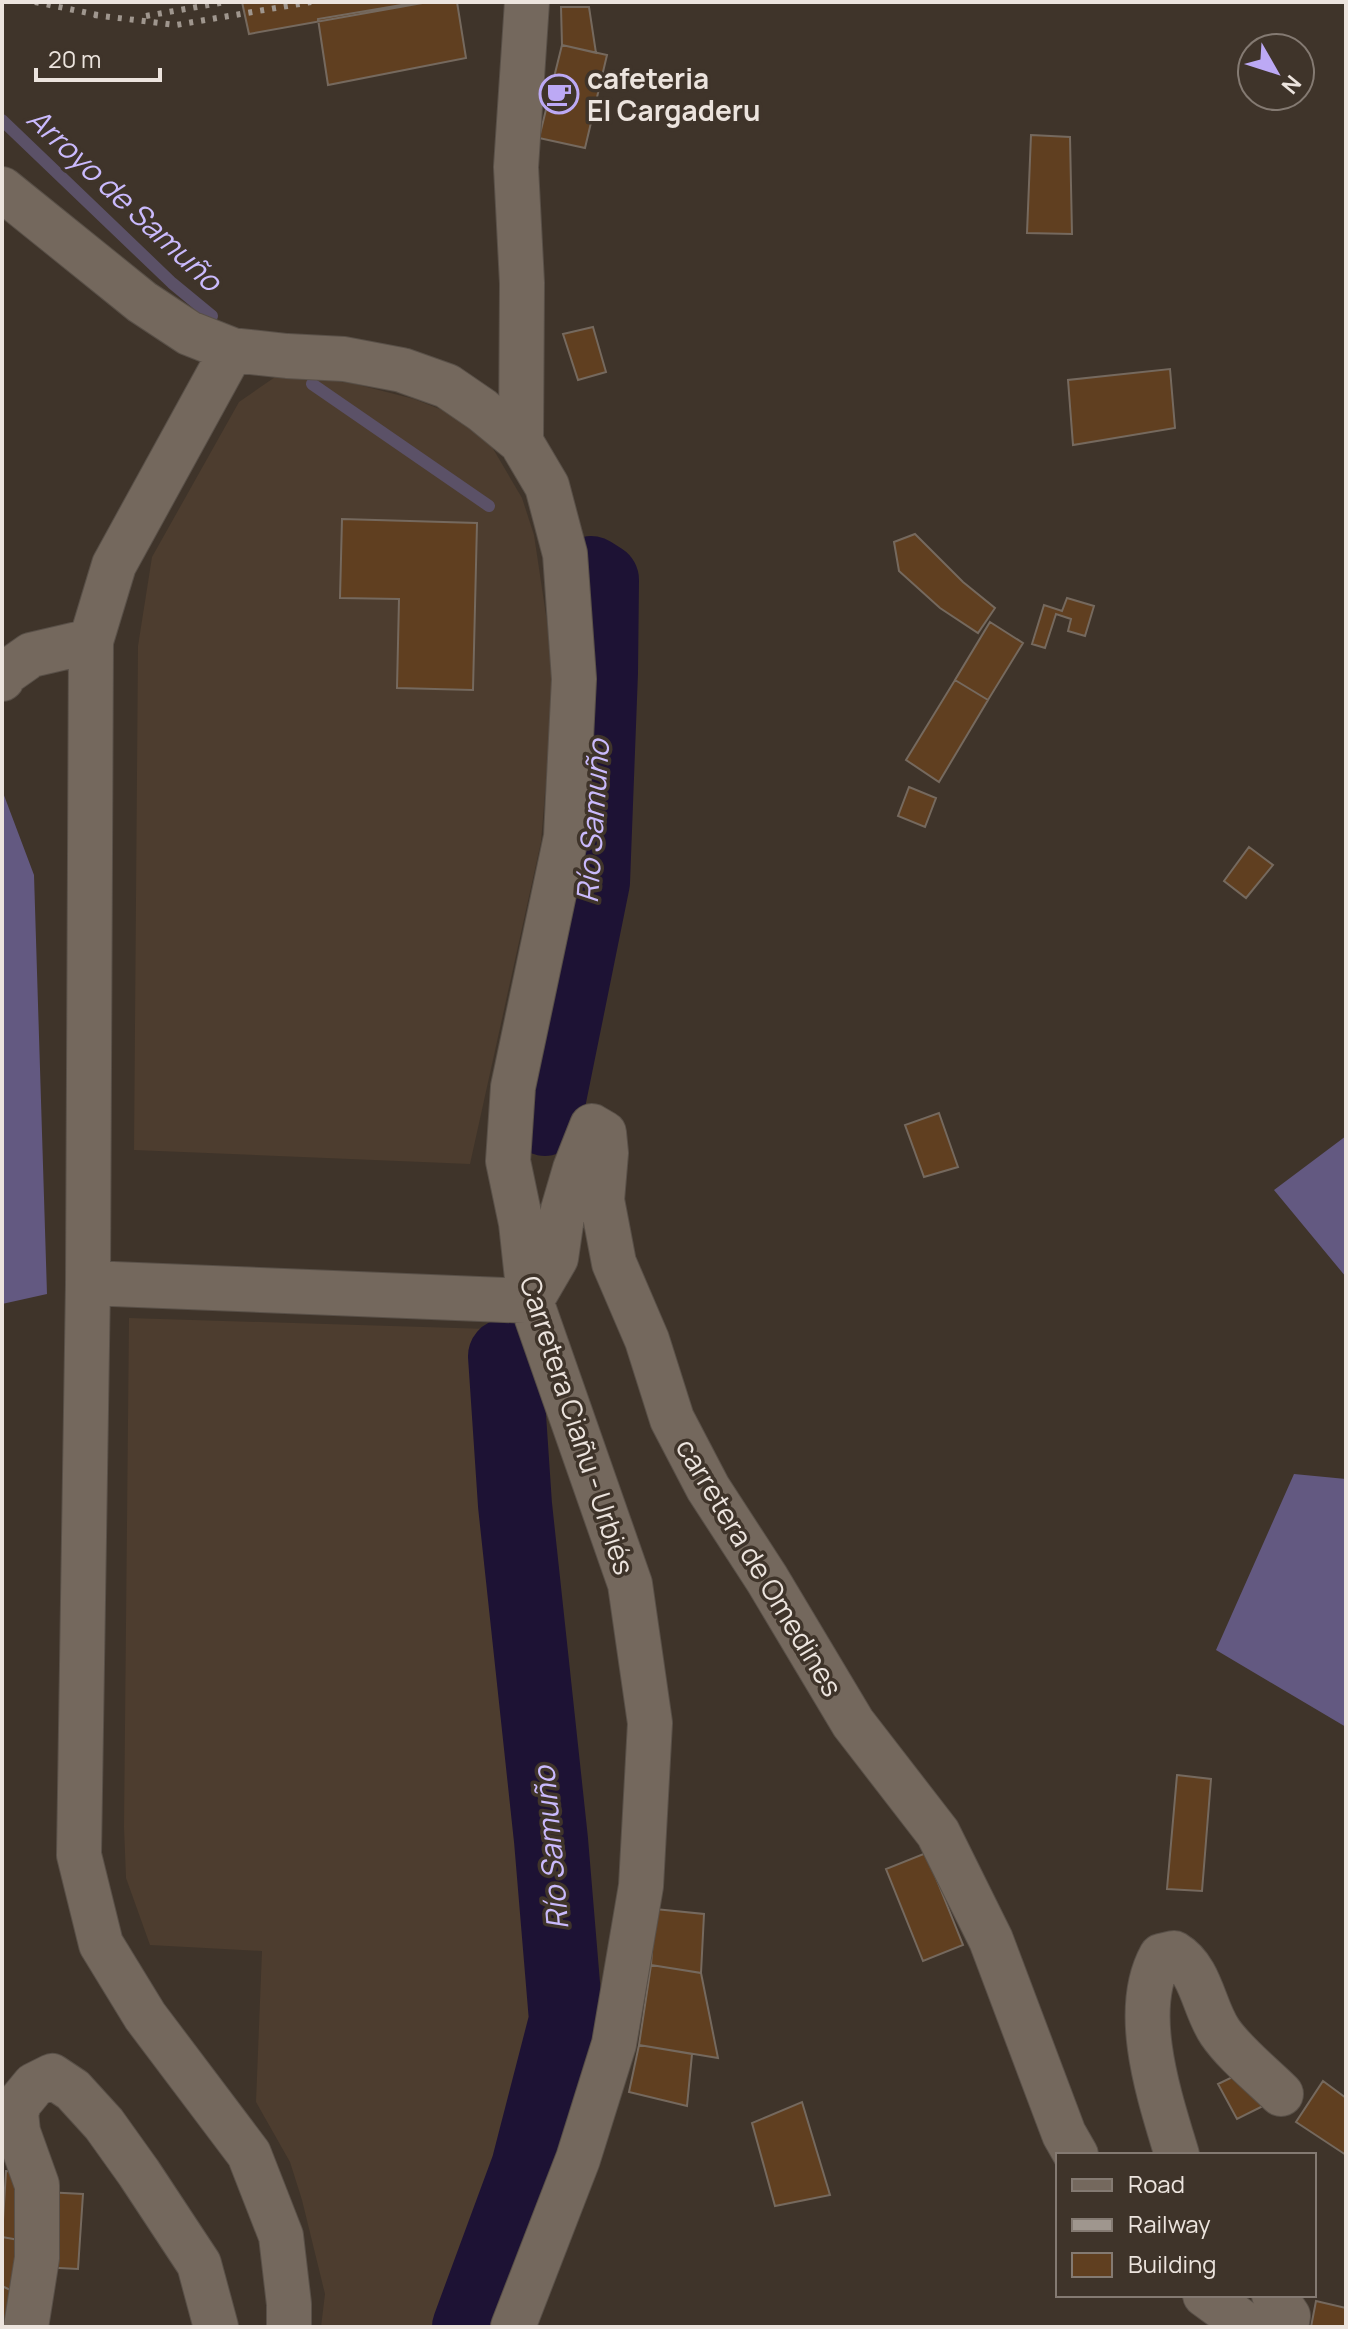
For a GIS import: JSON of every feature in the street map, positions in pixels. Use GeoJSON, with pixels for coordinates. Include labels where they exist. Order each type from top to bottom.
{"type":"FeatureCollection","features":[{"type":"Feature","properties":{"kind":"street"},"geometry":{"type":"LineString","coordinates":[[521,442],[522,283],[516,167],[527,2]]}},
{"type":"Feature","properties":{"kind":"street","name":"Carretera Ciañu - Urbiés"},"geometry":{"type":"LineString","coordinates":[[2,189],[142,302],[189,333],[232,350],[344,359],[402,370],[447,386],[521,442],[547,486],[565,554],[574,679],[566,837],[513,1087],[508,1161],[521,1223],[531,1301],[630,1584],[650,1723],[641,1886],[614,2044],[578,2159],[513,2327]]}},
{"type":"Feature","properties":{"kind":"street"},"geometry":{"type":"LineString","coordinates":[[232,350],[114,565],[91,641],[88,1283],[79,1855],[101,1944],[145,2016],[249,2154],[281,2236],[289,2327]]}},
{"type":"Feature","properties":{"kind":"street"},"geometry":{"type":"LineString","coordinates":[[2,679],[4,674],[31,655],[91,641]]}},
{"type":"Feature","properties":{"kind":"street","name":"carretera de Omedines"},"geometry":{"type":"LineString","coordinates":[[531,1301],[556,1258],[563,1210],[592,1126],[604,1133],[606,1153],[602,1200],[614,1263],[647,1340],[672,1419],[708,1488],[767,1579],[853,1723],[938,1833],[991,1940],[1064,2134],[1075,2153]]}},
{"type":"Feature","properties":{"kind":"street"},"geometry":{"type":"LineString","coordinates":[[88,1283],[531,1301]]}},
{"type":"Feature","properties":{"kind":"street"},"geometry":{"type":"LineString","coordinates":[[1176,2153],[1156,2082],[1150,2044],[1149,1988],[1153,1970],[1161,1956],[1174,1953],[1185,1960],[1220,2031],[1281,2094]]}},
{"type":"Feature","properties":{"kind":"street"},"geometry":{"type":"LineString","coordinates":[[26,2327],[37,2258],[37,2185],[18,2132],[16,2113],[20,2102],[34,2085],[52,2076],[73,2090],[104,2124],[199,2264],[216,2327]]}},
{"type":"Feature","properties":{"kind":"street"},"geometry":{"type":"LineString","coordinates":[[1208,2297],[1249,2327]]}},
{"type":"Feature","properties":{"kind":"street"},"geometry":{"type":"LineString","coordinates":[[1275,2297],[1288,2316],[1286,2327]]}},
{"type":"Feature","properties":{"kind":"shaded area"},"geometry":{"type":"Polygon","coordinates":[[[278,375],[351,383],[414,399],[450,413],[492,447],[522,498],[534,535],[547,622],[553,697],[541,842],[470,1164],[134,1150],[138,646],[152,557],[239,402],[278,375]]]}},
{"type":"Feature","properties":{"kind":"shaded area"},"geometry":{"type":"Polygon","coordinates":[[[2,790],[34,875],[47,1294],[2,1304],[2,790]]]}},
{"type":"Feature","properties":{"kind":"shaded area"},"geometry":{"type":"Polygon","coordinates":[[[1346,1136],[1346,1277],[1274,1190],[1346,1136]]]}},
{"type":"Feature","properties":{"kind":"shaded area"},"geometry":{"type":"Polygon","coordinates":[[[129,1318],[489,1329],[501,1500],[554,2014],[511,2170],[452,2327],[321,2327],[325,2294],[302,2200],[290,2162],[256,2102],[262,1951],[150,1945],[126,1878],[129,1318]]]}},
{"type":"Feature","properties":{"kind":"shaded area"},"geometry":{"type":"Polygon","coordinates":[[[1294,1474],[1346,1479],[1346,1727],[1216,1650],[1294,1474]]]}},
{"type":"Feature","properties":{"kind":"building"},"geometry":{"type":"Polygon","coordinates":[[[242,2],[428,2],[249,34],[242,2]]]}},
{"type":"Feature","properties":{"kind":"building"},"geometry":{"type":"Polygon","coordinates":[[[419,2],[457,2],[466,58],[328,85],[318,19],[419,2]]]}},
{"type":"Feature","properties":{"kind":"building"},"geometry":{"type":"Polygon","coordinates":[[[561,7],[589,7],[596,53],[562,45],[561,7]]]}},
{"type":"Feature","properties":{"kind":"building"},"geometry":{"type":"Polygon","coordinates":[[[562,45],[607,55],[585,148],[539,138],[562,45]]]}},
{"type":"Feature","properties":{"kind":"building"},"geometry":{"type":"Polygon","coordinates":[[[1031,135],[1070,137],[1072,234],[1027,233],[1031,135]]]}},
{"type":"Feature","properties":{"kind":"building"},"geometry":{"type":"Polygon","coordinates":[[[593,327],[606,372],[578,380],[563,334],[593,327]]]}},
{"type":"Feature","properties":{"kind":"building"},"geometry":{"type":"Polygon","coordinates":[[[1170,369],[1175,428],[1073,445],[1068,380],[1170,369]]]}},
{"type":"Feature","properties":{"kind":"building"},"geometry":{"type":"Polygon","coordinates":[[[342,519],[477,523],[473,690],[397,688],[399,599],[340,598],[342,519]]]}},
{"type":"Feature","properties":{"kind":"building"},"geometry":{"type":"Polygon","coordinates":[[[915,534],[963,582],[995,608],[978,633],[940,608],[899,571],[894,542],[915,534]]]}},
{"type":"Feature","properties":{"kind":"building"},"geometry":{"type":"Polygon","coordinates":[[[1067,598],[1094,606],[1085,636],[1068,631],[1071,619],[1056,614],[1045,648],[1032,644],[1044,605],[1062,611],[1067,598]]]}},
{"type":"Feature","properties":{"kind":"building"},"geometry":{"type":"Polygon","coordinates":[[[990,622],[1023,643],[988,700],[955,680],[990,622]]]}},
{"type":"Feature","properties":{"kind":"building"},"geometry":{"type":"Polygon","coordinates":[[[955,680],[988,700],[939,782],[906,760],[955,680]]]}},
{"type":"Feature","properties":{"kind":"building"},"geometry":{"type":"Polygon","coordinates":[[[909,787],[936,798],[925,827],[898,816],[909,787]]]}},
{"type":"Feature","properties":{"kind":"building"},"geometry":{"type":"Polygon","coordinates":[[[1249,847],[1273,865],[1246,898],[1224,881],[1249,847]]]}},
{"type":"Feature","properties":{"kind":"building"},"geometry":{"type":"Polygon","coordinates":[[[939,1113],[958,1167],[924,1177],[905,1125],[939,1113]]]}},
{"type":"Feature","properties":{"kind":"building"},"geometry":{"type":"Polygon","coordinates":[[[1177,1775],[1211,1779],[1202,1891],[1167,1889],[1177,1775]]]}},
{"type":"Feature","properties":{"kind":"building"},"geometry":{"type":"Polygon","coordinates":[[[926,1853],[963,1945],[923,1961],[886,1869],[926,1853]]]}},
{"type":"Feature","properties":{"kind":"building"},"geometry":{"type":"Polygon","coordinates":[[[655,1909],[704,1914],[701,1973],[651,1965],[655,1909]]]}},
{"type":"Feature","properties":{"kind":"building"},"geometry":{"type":"Polygon","coordinates":[[[651,1965],[701,1973],[718,2058],[639,2045],[651,1965]]]}},
{"type":"Feature","properties":{"kind":"building"},"geometry":{"type":"Polygon","coordinates":[[[639,2045],[692,2054],[687,2106],[629,2092],[639,2045]]]}},
{"type":"Feature","properties":{"kind":"building"},"geometry":{"type":"Polygon","coordinates":[[[1247,2070],[1267,2104],[1237,2119],[1218,2084],[1247,2070]]]}},
{"type":"Feature","properties":{"kind":"building"},"geometry":{"type":"Polygon","coordinates":[[[1323,2081],[1346,2098],[1346,2155],[1296,2122],[1323,2081]]]}},
{"type":"Feature","properties":{"kind":"building"},"geometry":{"type":"Polygon","coordinates":[[[802,2102],[830,2195],[775,2206],[752,2123],[802,2102]]]}},
{"type":"Feature","properties":{"kind":"building"},"geometry":{"type":"Polygon","coordinates":[[[6,2171],[28,2172],[24,2241],[2,2237],[6,2171]]]}},
{"type":"Feature","properties":{"kind":"building"},"geometry":{"type":"Polygon","coordinates":[[[45,2192],[83,2194],[78,2269],[40,2267],[45,2192]]]}},
{"type":"Feature","properties":{"kind":"building"},"geometry":{"type":"Polygon","coordinates":[[[2,2237],[31,2242],[19,2294],[2,2286],[2,2237]]]}},
{"type":"Feature","properties":{"kind":"building"},"geometry":{"type":"Polygon","coordinates":[[[2,2286],[19,2294],[4,2327],[2,2327],[2,2286]]]}},
{"type":"Feature","properties":{"kind":"building"},"geometry":{"type":"Polygon","coordinates":[[[1316,2301],[1346,2308],[1346,2327],[1311,2327],[1316,2301]]]}},
{"type":"Feature","properties":{"kind":"waterway","name":"Arroyo de Samuño"},"geometry":{"type":"LineString","coordinates":[[2,120],[172,283],[212,316]]}},
{"type":"Feature","properties":{"kind":"waterway"},"geometry":{"type":"LineString","coordinates":[[312,384],[489,506]]}},
{"type":"Feature","properties":{"kind":"waterway","name":"Río Samuño"},"geometry":{"type":"LineString","coordinates":[[545,1119],[593,882],[602,580],[591,573]]}},
{"type":"Feature","properties":{"kind":"waterway","name":"Río Samuño"},"geometry":{"type":"LineString","coordinates":[[469,2327],[528,2167],[566,2020],[551,1840],[515,1505],[505,1356]]}},
{"type":"Feature","properties":{"kind":"railway"},"geometry":{"type":"LineString","coordinates":[[35,2],[103,16]]}},
{"type":"Feature","properties":{"kind":"railway"},"geometry":{"type":"LineString","coordinates":[[146,16],[225,2]]}},
{"type":"Feature","properties":{"kind":"railway"},"geometry":{"type":"LineString","coordinates":[[94,15],[176,25],[311,2]]}},
{"type":"Feature","properties":{"kind":"place","name":"cafeteria El Cargaderu"},"geometry":{"type":"Point","coordinates":[559,94]}}]}
